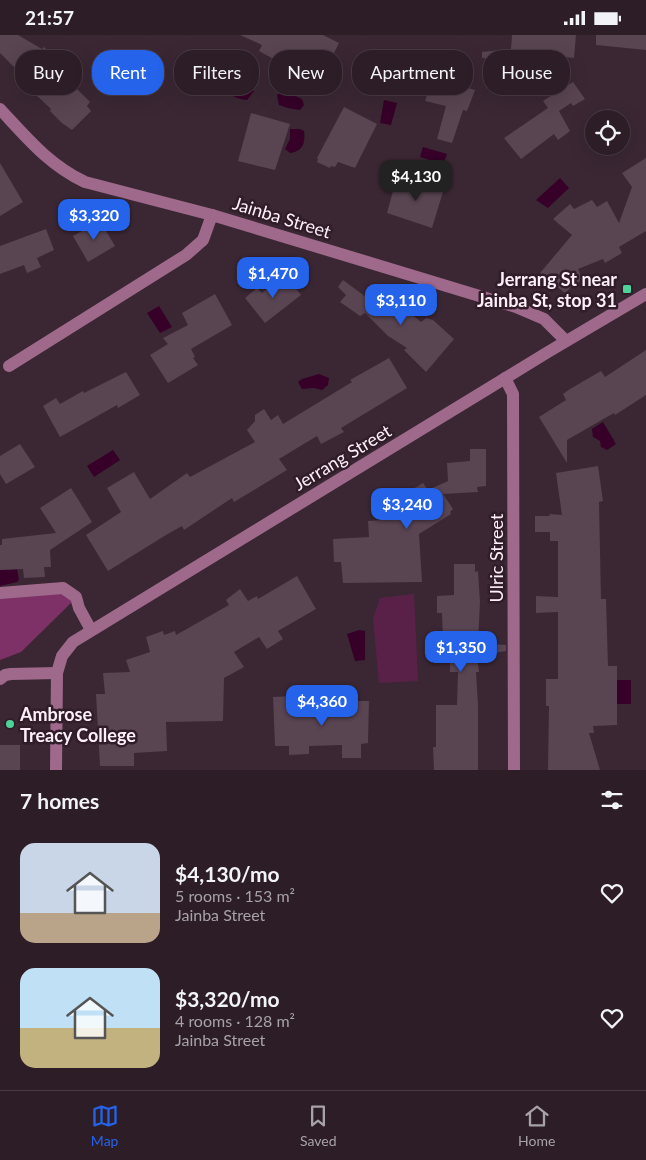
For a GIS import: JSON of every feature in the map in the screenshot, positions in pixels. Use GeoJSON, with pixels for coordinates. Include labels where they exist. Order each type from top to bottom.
{"type":"FeatureCollection","features":[{"type":"Feature","properties":{"kind":"street","name":"Jainba Street"},"geometry":{"type":"LineString","coordinates":[[0,109],[55,165],[85,182],[212,215],[516,307],[544,319],[566,341]]}},
{"type":"Feature","properties":{"kind":"street"},"geometry":{"type":"LineString","coordinates":[[9,366],[186,255],[203,240],[212,215]]}},
{"type":"Feature","properties":{"kind":"street","name":"Jerrang Street"},"geometry":{"type":"LineString","coordinates":[[57,673],[62,657],[73,642],[91,630],[646,294]]}},
{"type":"Feature","properties":{"kind":"street","name":"Ulric Street"},"geometry":{"type":"LineString","coordinates":[[505,378],[513,394],[514,770]]}},
{"type":"Feature","properties":{"kind":"street"},"geometry":{"type":"LineString","coordinates":[[0,593],[63,588],[76,597],[79,608],[91,630]]}},
{"type":"Feature","properties":{"kind":"street"},"geometry":{"type":"LineString","coordinates":[[0,679],[5,675],[11,674],[57,673],[56,770]]}},
{"type":"Feature","properties":{"kind":"shaded area"},"geometry":{"type":"Polygon","coordinates":[[[233,95],[251,95],[247,100],[233,95]]]}},
{"type":"Feature","properties":{"kind":"shaded area"},"geometry":{"type":"Polygon","coordinates":[[[277,95],[293,95],[302,99],[304,105],[300,110],[279,105],[277,95]]]}},
{"type":"Feature","properties":{"kind":"shaded area"},"geometry":{"type":"Polygon","coordinates":[[[384,100],[397,103],[391,125],[380,123],[384,100]]]}},
{"type":"Feature","properties":{"kind":"shaded area"},"geometry":{"type":"Polygon","coordinates":[[[290,129],[304,131],[304,143],[298,151],[290,153],[285,149],[290,139],[290,129]]]}},
{"type":"Feature","properties":{"kind":"shaded area"},"geometry":{"type":"Polygon","coordinates":[[[423,147],[447,154],[443,164],[420,157],[423,147]]]}},
{"type":"Feature","properties":{"kind":"shaded area"},"geometry":{"type":"Polygon","coordinates":[[[560,178],[569,188],[548,208],[536,200],[560,178]]]}},
{"type":"Feature","properties":{"kind":"shaded area"},"geometry":{"type":"Polygon","coordinates":[[[159,306],[172,327],[160,333],[147,313],[159,306]]]}},
{"type":"Feature","properties":{"kind":"shaded area"},"geometry":{"type":"Polygon","coordinates":[[[319,374],[329,378],[328,385],[322,390],[314,388],[302,389],[298,382],[319,374]]]}},
{"type":"Feature","properties":{"kind":"shaded area"},"geometry":{"type":"Polygon","coordinates":[[[603,422],[616,444],[607,450],[601,447],[600,441],[593,437],[592,429],[603,422]]]}},
{"type":"Feature","properties":{"kind":"shaded area"},"geometry":{"type":"Polygon","coordinates":[[[113,450],[120,460],[94,477],[87,466],[113,450]]]}},
{"type":"Feature","properties":{"kind":"shaded area"},"geometry":{"type":"Polygon","coordinates":[[[17,569],[19,580],[17,582],[0,586],[0,570],[17,569]]]}},
{"type":"Feature","properties":{"kind":"shaded area"},"geometry":{"type":"Polygon","coordinates":[[[60,590],[73,601],[21,652],[0,660],[0,596],[60,590]]]}},
{"type":"Feature","properties":{"kind":"shaded area"},"geometry":{"type":"Polygon","coordinates":[[[414,594],[418,681],[379,683],[373,619],[380,598],[414,594]]]}},
{"type":"Feature","properties":{"kind":"shaded area"},"geometry":{"type":"Polygon","coordinates":[[[359,630],[365,631],[365,660],[355,661],[347,634],[359,630]]]}},
{"type":"Feature","properties":{"kind":"shaded area"},"geometry":{"type":"Polygon","coordinates":[[[617,680],[631,680],[631,704],[617,704],[617,680]]]}},
{"type":"Feature","properties":{"kind":"building"},"geometry":{"type":"Polygon","coordinates":[[[0,35],[18,35],[47,50],[15,50],[15,68],[0,53],[0,35]]]}},
{"type":"Feature","properties":{"kind":"building"},"geometry":{"type":"Polygon","coordinates":[[[240,35],[323,35],[339,43],[336,50],[269,50],[269,57],[259,51],[262,45],[240,35]]]}},
{"type":"Feature","properties":{"kind":"building"},"geometry":{"type":"Polygon","coordinates":[[[512,35],[576,35],[574,58],[570,58],[570,50],[501,50],[511,49],[512,35]]]}},
{"type":"Feature","properties":{"kind":"building"},"geometry":{"type":"Polygon","coordinates":[[[596,35],[646,35],[646,50],[596,45],[596,35]]]}},
{"type":"Feature","properties":{"kind":"building"},"geometry":{"type":"Polygon","coordinates":[[[573,82],[585,99],[573,106],[571,103],[559,111],[570,131],[558,140],[554,134],[521,159],[504,138],[548,108],[543,101],[552,95],[570,95],[570,84],[573,82]]]}},
{"type":"Feature","properties":{"kind":"building"},"geometry":{"type":"Polygon","coordinates":[[[473,89],[475,90],[467,111],[463,110],[452,143],[437,139],[446,106],[425,101],[427,95],[473,95],[473,89]]]}},
{"type":"Feature","properties":{"kind":"building"},"geometry":{"type":"Polygon","coordinates":[[[82,94],[90,102],[87,106],[91,111],[72,130],[50,111],[51,109],[36,95],[82,94]]]}},
{"type":"Feature","properties":{"kind":"building"},"geometry":{"type":"Polygon","coordinates":[[[344,107],[377,124],[355,168],[338,162],[335,167],[331,166],[330,168],[317,162],[317,158],[344,107]]]}},
{"type":"Feature","properties":{"kind":"building"},"geometry":{"type":"Polygon","coordinates":[[[251,113],[290,124],[275,170],[238,161],[251,113]]]}},
{"type":"Feature","properties":{"kind":"building"},"geometry":{"type":"Polygon","coordinates":[[[646,158],[646,231],[619,247],[622,253],[605,263],[603,259],[578,269],[582,278],[574,288],[572,286],[565,293],[540,273],[572,235],[553,219],[570,204],[574,209],[592,200],[597,207],[607,201],[619,223],[632,187],[622,173],[646,158]]]}},
{"type":"Feature","properties":{"kind":"building"},"geometry":{"type":"Polygon","coordinates":[[[0,163],[23,202],[0,216],[0,163]]]}},
{"type":"Feature","properties":{"kind":"building"},"geometry":{"type":"Polygon","coordinates":[[[396,180],[422,188],[424,182],[445,185],[432,228],[387,213],[396,180]]]}},
{"type":"Feature","properties":{"kind":"building"},"geometry":{"type":"Polygon","coordinates":[[[100,221],[115,246],[88,262],[73,236],[100,221]]]}},
{"type":"Feature","properties":{"kind":"building"},"geometry":{"type":"Polygon","coordinates":[[[46,229],[54,250],[37,258],[41,267],[27,273],[24,265],[0,274],[0,246],[46,229]]]}},
{"type":"Feature","properties":{"kind":"building"},"geometry":{"type":"Polygon","coordinates":[[[279,279],[285,285],[290,281],[301,295],[265,323],[245,298],[257,288],[262,293],[279,279]]]}},
{"type":"Feature","properties":{"kind":"building"},"geometry":{"type":"Polygon","coordinates":[[[343,280],[370,300],[374,296],[389,306],[394,300],[421,322],[426,318],[433,320],[454,339],[426,372],[404,350],[407,348],[388,336],[365,313],[360,316],[340,302],[346,295],[338,287],[343,280]]]}},
{"type":"Feature","properties":{"kind":"building"},"geometry":{"type":"Polygon","coordinates":[[[215,294],[232,325],[191,349],[195,357],[193,358],[198,365],[168,383],[150,355],[168,344],[163,338],[188,325],[182,313],[215,294]]]}},
{"type":"Feature","properties":{"kind":"building"},"geometry":{"type":"Polygon","coordinates":[[[646,350],[646,395],[615,415],[614,413],[567,440],[567,463],[539,417],[566,400],[563,394],[570,389],[601,371],[605,377],[646,350]]]}},
{"type":"Feature","properties":{"kind":"building"},"geometry":{"type":"Polygon","coordinates":[[[389,358],[407,388],[341,428],[344,432],[321,444],[317,436],[279,459],[287,470],[234,502],[232,498],[184,530],[182,526],[166,535],[108,571],[86,535],[121,512],[107,488],[134,472],[150,499],[187,473],[190,477],[255,442],[247,430],[255,421],[255,415],[264,409],[271,420],[278,415],[283,424],[352,382],[350,380],[389,358]]]}},
{"type":"Feature","properties":{"kind":"building"},"geometry":{"type":"Polygon","coordinates":[[[126,372],[140,395],[118,408],[117,405],[60,437],[43,406],[56,398],[60,404],[83,391],[84,393],[126,372]]]}},
{"type":"Feature","properties":{"kind":"building"},"geometry":{"type":"Polygon","coordinates":[[[20,444],[35,467],[6,484],[0,474],[0,456],[20,444]]]}},
{"type":"Feature","properties":{"kind":"building"},"geometry":{"type":"Polygon","coordinates":[[[470,449],[486,449],[486,486],[477,487],[478,492],[443,494],[453,509],[450,512],[451,514],[419,534],[422,582],[343,583],[341,562],[334,562],[333,539],[369,537],[368,521],[396,519],[416,506],[408,492],[423,483],[428,490],[448,481],[447,463],[470,461],[470,449]]]}},
{"type":"Feature","properties":{"kind":"building"},"geometry":{"type":"Polygon","coordinates":[[[598,466],[603,501],[599,502],[601,599],[606,599],[608,666],[617,666],[617,725],[593,726],[594,733],[589,733],[600,770],[548,770],[549,706],[546,706],[546,679],[558,679],[558,612],[536,613],[536,596],[558,597],[558,541],[550,541],[550,532],[535,532],[535,516],[562,515],[556,473],[598,466]]]}},
{"type":"Feature","properties":{"kind":"building"},"geometry":{"type":"Polygon","coordinates":[[[71,488],[92,522],[50,550],[51,567],[44,567],[45,577],[24,578],[23,569],[0,570],[0,545],[2,545],[2,539],[56,533],[40,508],[71,488]]]}},
{"type":"Feature","properties":{"kind":"building"},"geometry":{"type":"Polygon","coordinates":[[[454,564],[475,564],[475,572],[478,571],[480,602],[478,643],[506,645],[506,651],[477,656],[479,672],[476,672],[478,770],[434,770],[433,747],[436,747],[436,705],[457,705],[458,672],[450,672],[450,641],[443,641],[442,613],[437,613],[437,596],[454,595],[454,564]]]}},
{"type":"Feature","properties":{"kind":"building"},"geometry":{"type":"Polygon","coordinates":[[[297,576],[316,609],[278,631],[283,639],[267,649],[259,637],[234,652],[244,667],[224,678],[223,721],[166,722],[167,751],[134,753],[134,766],[100,766],[96,694],[105,694],[103,673],[130,672],[126,660],[150,652],[146,637],[163,631],[164,635],[175,631],[176,635],[229,605],[226,600],[240,589],[248,601],[257,596],[258,599],[297,576]]]}},
{"type":"Feature","properties":{"kind":"building"},"geometry":{"type":"Polygon","coordinates":[[[293,696],[292,714],[322,714],[323,701],[369,701],[368,743],[361,744],[361,758],[342,758],[342,745],[309,746],[309,754],[289,755],[289,746],[275,746],[273,697],[293,696]]]}},
{"type":"Feature","properties":{"kind":"building"},"geometry":{"type":"Polygon","coordinates":[[[0,745],[20,745],[20,770],[0,770],[0,745]]]}},
{"type":"Feature","properties":{"kind":"place","name":"Jerrang St near Jainba St, stop 31"},"geometry":{"type":"Point","coordinates":[627,289]}},
{"type":"Feature","properties":{"kind":"place","name":"Ambrose Treacy College"},"geometry":{"type":"Point","coordinates":[10,724]}}]}
